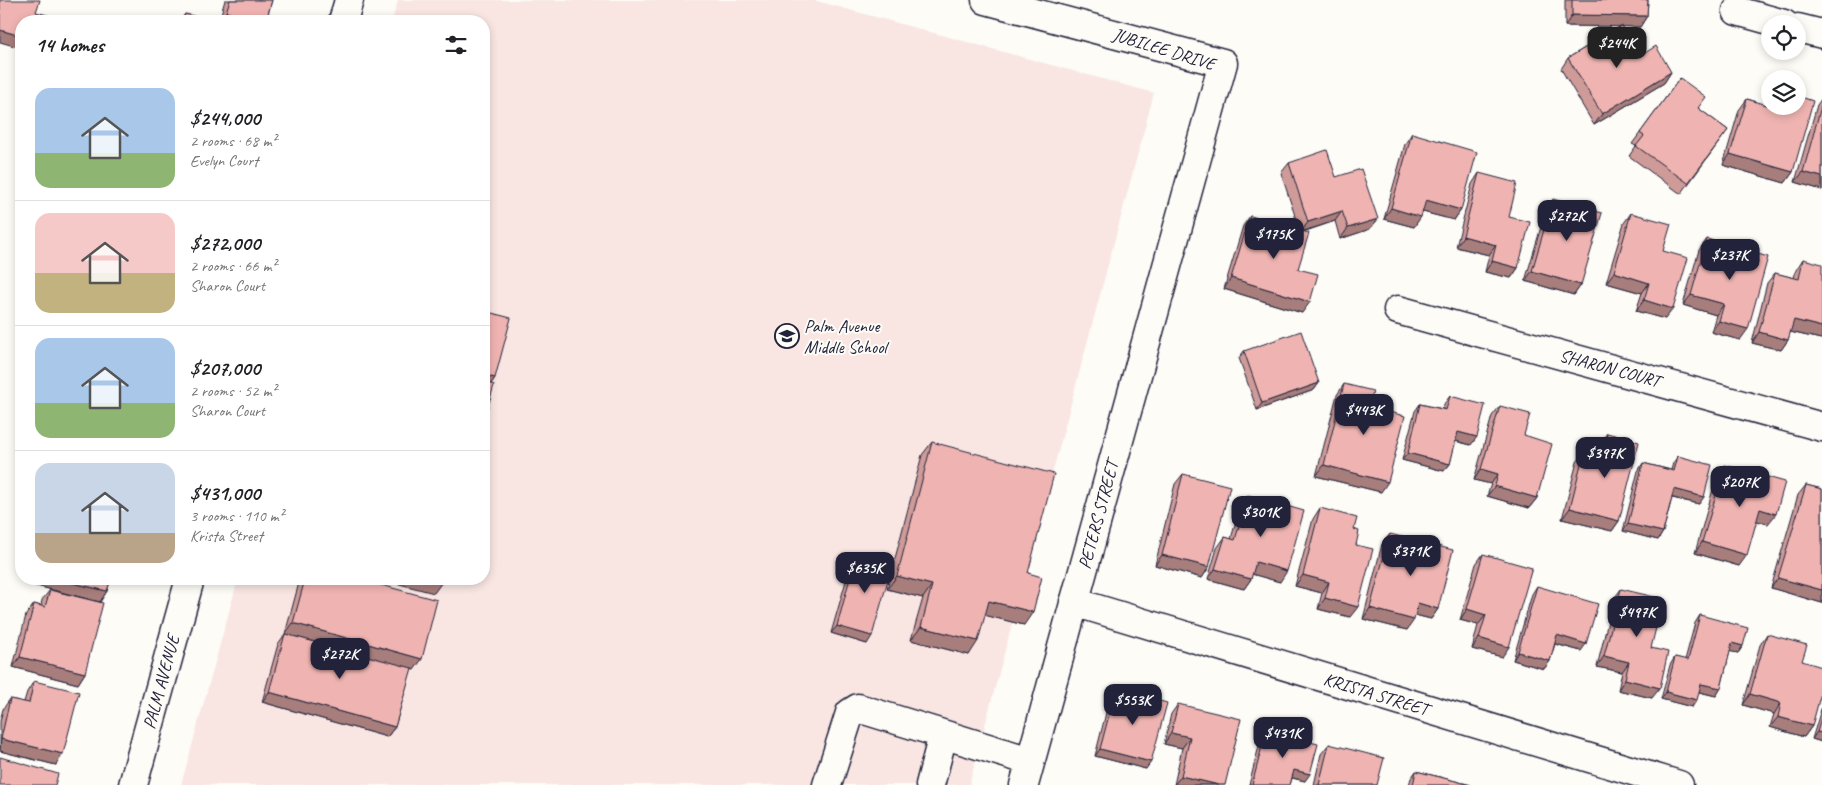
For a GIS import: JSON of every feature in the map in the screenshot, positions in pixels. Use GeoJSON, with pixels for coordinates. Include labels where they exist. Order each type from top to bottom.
{"type":"FeatureCollection","features":[{"type":"Feature","properties":{"kind":"street"},"geometry":{"type":"LineString","coordinates":[[345,15],[349,0]]}},
{"type":"Feature","properties":{"kind":"street","name":"JUBILEE DRIVE"},"geometry":{"type":"LineString","coordinates":[[986,0],[1222,63],[1173,245]]}},
{"type":"Feature","properties":{"kind":"street"},"geometry":{"type":"LineString","coordinates":[[1737,11],[1761,18]]}},
{"type":"Feature","properties":{"kind":"street"},"geometry":{"type":"LineString","coordinates":[[1806,30],[1822,34]]}},
{"type":"Feature","properties":{"kind":"street","name":"PETERS STREET"},"geometry":{"type":"LineString","coordinates":[[1027,773],[1173,245]]}},
{"type":"Feature","properties":{"kind":"street","name":"SHARON COURT"},"geometry":{"type":"LineString","coordinates":[[1398,310],[1822,427]]}},
{"type":"Feature","properties":{"kind":"street","name":"PALM AVENUE"},"geometry":{"type":"LineString","coordinates":[[133,785],[188,585]]}},
{"type":"Feature","properties":{"kind":"street","name":"KRISTA STREET"},"geometry":{"type":"LineString","coordinates":[[1074,602],[1679,785]]}},
{"type":"Feature","properties":{"kind":"street"},"geometry":{"type":"LineString","coordinates":[[827,785],[850,713],[858,708],[943,735],[1027,773]]}},
{"type":"Feature","properties":{"kind":"street"},"geometry":{"type":"LineString","coordinates":[[930,785],[943,735]]}},
{"type":"Feature","properties":{"kind":"shaded area","name":"Palm Avenue Middle School"},"geometry":{"type":"Polygon","coordinates":[[[398,0],[813,0],[1154,93],[969,785],[181,785],[236,585],[490,585],[490,15],[394,15],[398,0]]]}},
{"type":"Feature","properties":{"kind":"building"},"geometry":{"type":"Polygon","coordinates":[[[0,0],[40,0],[36,12],[47,15],[15,15],[15,34],[0,30],[0,0]]]}},
{"type":"Feature","properties":{"kind":"building"},"geometry":{"type":"Polygon","coordinates":[[[230,0],[272,0],[268,15],[237,15],[226,12],[230,0]]]}},
{"type":"Feature","properties":{"kind":"building"},"geometry":{"type":"Polygon","coordinates":[[[1572,0],[1648,0],[1647,16],[1572,15],[1572,0]]]}},
{"type":"Feature","properties":{"kind":"building"},"geometry":{"type":"Polygon","coordinates":[[[1622,26],[1640,56],[1656,46],[1671,72],[1602,114],[1568,58],[1622,26]]]}},
{"type":"Feature","properties":{"kind":"building"},"geometry":{"type":"Polygon","coordinates":[[[1680,78],[1706,97],[1698,108],[1728,130],[1688,183],[1636,146],[1644,136],[1640,133],[1680,78]]]}},
{"type":"Feature","properties":{"kind":"building"},"geometry":{"type":"Polygon","coordinates":[[[1747,99],[1761,103],[1761,115],[1806,115],[1806,99],[1813,101],[1793,172],[1730,154],[1747,99]]]}},
{"type":"Feature","properties":{"kind":"building"},"geometry":{"type":"Polygon","coordinates":[[[1822,103],[1822,177],[1803,172],[1822,103]]]}},
{"type":"Feature","properties":{"kind":"building"},"geometry":{"type":"Polygon","coordinates":[[[1412,133],[1477,152],[1461,210],[1426,200],[1421,217],[1391,208],[1412,133]]]}},
{"type":"Feature","properties":{"kind":"building"},"geometry":{"type":"Polygon","coordinates":[[[1327,150],[1336,177],[1361,169],[1378,219],[1348,228],[1342,211],[1308,222],[1289,163],[1327,150]]]}},
{"type":"Feature","properties":{"kind":"building"},"geometry":{"type":"Polygon","coordinates":[[[1479,173],[1517,183],[1509,217],[1530,222],[1518,268],[1492,261],[1496,245],[1463,236],[1479,173]]]}},
{"type":"Feature","properties":{"kind":"building"},"geometry":{"type":"Polygon","coordinates":[[[1553,199],[1602,213],[1581,285],[1532,271],[1553,199]]]}},
{"type":"Feature","properties":{"kind":"building"},"geometry":{"type":"Polygon","coordinates":[[[1631,213],[1671,224],[1663,251],[1688,258],[1673,309],[1644,300],[1649,283],[1614,272],[1631,213]]]}},
{"type":"Feature","properties":{"kind":"building"},"geometry":{"type":"Polygon","coordinates":[[[1250,216],[1309,233],[1298,269],[1318,274],[1310,302],[1231,278],[1250,216]]]}},
{"type":"Feature","properties":{"kind":"building"},"geometry":{"type":"Polygon","coordinates":[[[1707,239],[1768,257],[1748,329],[1719,321],[1724,304],[1691,295],[1707,239]]]}},
{"type":"Feature","properties":{"kind":"building"},"geometry":{"type":"Polygon","coordinates":[[[1803,259],[1822,264],[1822,327],[1794,320],[1788,340],[1759,332],[1775,273],[1799,279],[1803,259]]]}},
{"type":"Feature","properties":{"kind":"building"},"geometry":{"type":"Polygon","coordinates":[[[490,313],[511,318],[495,378],[490,377],[490,313]]]}},
{"type":"Feature","properties":{"kind":"building"},"geometry":{"type":"Polygon","coordinates":[[[1301,331],[1319,383],[1262,403],[1244,351],[1301,331]]]}},
{"type":"Feature","properties":{"kind":"building"},"geometry":{"type":"Polygon","coordinates":[[[490,384],[494,385],[490,399],[490,384]]]}},
{"type":"Feature","properties":{"kind":"building"},"geometry":{"type":"Polygon","coordinates":[[[1344,384],[1373,391],[1369,407],[1405,416],[1388,482],[1324,465],[1344,384]]]}},
{"type":"Feature","properties":{"kind":"building"},"geometry":{"type":"Polygon","coordinates":[[[1450,396],[1485,405],[1477,437],[1458,432],[1450,464],[1408,453],[1420,404],[1446,410],[1450,396]]]}},
{"type":"Feature","properties":{"kind":"building"},"geometry":{"type":"Polygon","coordinates":[[[1500,406],[1530,414],[1524,435],[1552,444],[1537,498],[1495,486],[1498,474],[1481,469],[1500,406]]]}},
{"type":"Feature","properties":{"kind":"building"},"geometry":{"type":"Polygon","coordinates":[[[1607,433],[1639,442],[1619,521],[1570,508],[1584,452],[1602,456],[1607,433]]]}},
{"type":"Feature","properties":{"kind":"building"},"geometry":{"type":"Polygon","coordinates":[[[932,442],[1054,474],[1028,573],[1042,577],[1033,612],[989,601],[978,641],[921,627],[932,585],[897,576],[932,442]]]}},
{"type":"Feature","properties":{"kind":"building"},"geometry":{"type":"Polygon","coordinates":[[[1678,456],[1712,465],[1704,497],[1674,489],[1663,532],[1628,524],[1643,463],[1674,471],[1678,456]]]}},
{"type":"Feature","properties":{"kind":"building"},"geometry":{"type":"Polygon","coordinates":[[[1725,465],[1785,482],[1776,514],[1760,509],[1747,555],[1702,542],[1725,465]]]}},
{"type":"Feature","properties":{"kind":"building"},"geometry":{"type":"Polygon","coordinates":[[[1183,474],[1230,486],[1209,567],[1162,555],[1183,474]]]}},
{"type":"Feature","properties":{"kind":"building"},"geometry":{"type":"Polygon","coordinates":[[[1806,485],[1822,489],[1822,590],[1778,578],[1806,485]]]}},
{"type":"Feature","properties":{"kind":"building"},"geometry":{"type":"Polygon","coordinates":[[[1248,495],[1304,511],[1287,571],[1256,562],[1251,579],[1215,569],[1225,537],[1235,540],[1248,495]]]}},
{"type":"Feature","properties":{"kind":"building"},"geometry":{"type":"Polygon","coordinates":[[[1320,508],[1357,518],[1354,529],[1359,531],[1356,545],[1373,549],[1358,607],[1325,598],[1329,582],[1303,575],[1320,508]]]}},
{"type":"Feature","properties":{"kind":"building"},"geometry":{"type":"Polygon","coordinates":[[[1390,534],[1453,550],[1438,609],[1418,603],[1414,620],[1370,608],[1390,534]]]}},
{"type":"Feature","properties":{"kind":"building"},"geometry":{"type":"Polygon","coordinates":[[[857,552],[893,562],[872,636],[837,626],[857,552]]]}},
{"type":"Feature","properties":{"kind":"building"},"geometry":{"type":"Polygon","coordinates":[[[1483,554],[1532,568],[1509,647],[1479,638],[1486,615],[1467,609],[1483,554]]]}},
{"type":"Feature","properties":{"kind":"building"},"geometry":{"type":"Polygon","coordinates":[[[82,585],[109,585],[107,591],[82,585]]]}},
{"type":"Feature","properties":{"kind":"building"},"geometry":{"type":"Polygon","coordinates":[[[303,585],[381,585],[437,600],[422,659],[293,623],[303,585]]]}},
{"type":"Feature","properties":{"kind":"building"},"geometry":{"type":"Polygon","coordinates":[[[1537,586],[1598,604],[1586,644],[1557,635],[1550,661],[1518,652],[1537,586]]]}},
{"type":"Feature","properties":{"kind":"building"},"geometry":{"type":"Polygon","coordinates":[[[1621,589],[1663,599],[1651,648],[1668,652],[1660,688],[1625,679],[1629,662],[1604,656],[1621,589]]]}},
{"type":"Feature","properties":{"kind":"building"},"geometry":{"type":"Polygon","coordinates":[[[50,590],[103,603],[85,673],[20,657],[34,604],[45,607],[50,590]]]}},
{"type":"Feature","properties":{"kind":"building"},"geometry":{"type":"Polygon","coordinates":[[[1700,615],[1748,628],[1743,646],[1732,643],[1721,688],[1701,684],[1697,700],[1666,692],[1675,657],[1688,660],[1700,615]]]}},
{"type":"Feature","properties":{"kind":"building"},"geometry":{"type":"Polygon","coordinates":[[[285,634],[412,668],[395,727],[269,692],[285,634]]]}},
{"type":"Feature","properties":{"kind":"building"},"geometry":{"type":"Polygon","coordinates":[[[1767,634],[1807,645],[1802,661],[1822,667],[1822,689],[1812,726],[1778,717],[1781,703],[1750,694],[1767,634]]]}},
{"type":"Feature","properties":{"kind":"building"},"geometry":{"type":"Polygon","coordinates":[[[34,681],[79,692],[63,754],[1,739],[10,699],[29,703],[34,681]]]}},
{"type":"Feature","properties":{"kind":"building"},"geometry":{"type":"Polygon","coordinates":[[[1116,689],[1167,703],[1151,762],[1100,749],[1116,689]]]}},
{"type":"Feature","properties":{"kind":"building"},"geometry":{"type":"Polygon","coordinates":[[[1178,704],[1241,719],[1225,785],[1181,776],[1190,737],[1171,733],[1178,704]]]}},
{"type":"Feature","properties":{"kind":"building"},"geometry":{"type":"Polygon","coordinates":[[[1822,715],[1822,733],[1817,732],[1822,715]]]}},
{"type":"Feature","properties":{"kind":"building"},"geometry":{"type":"Polygon","coordinates":[[[1266,731],[1318,744],[1310,774],[1294,770],[1290,785],[1252,785],[1266,731]]]}},
{"type":"Feature","properties":{"kind":"building"},"geometry":{"type":"Polygon","coordinates":[[[1329,744],[1384,758],[1377,785],[1319,785],[1329,744]]]}},
{"type":"Feature","properties":{"kind":"building"},"geometry":{"type":"Polygon","coordinates":[[[0,757],[58,774],[55,785],[0,785],[0,757]]]}},
{"type":"Feature","properties":{"kind":"building"},"geometry":{"type":"Polygon","coordinates":[[[1416,771],[1471,785],[1413,785],[1416,771]]]}},
{"type":"Feature","properties":{"kind":"place","name":"Palm Avenue Middle School"},"geometry":{"type":"Point","coordinates":[787,336]}}]}
